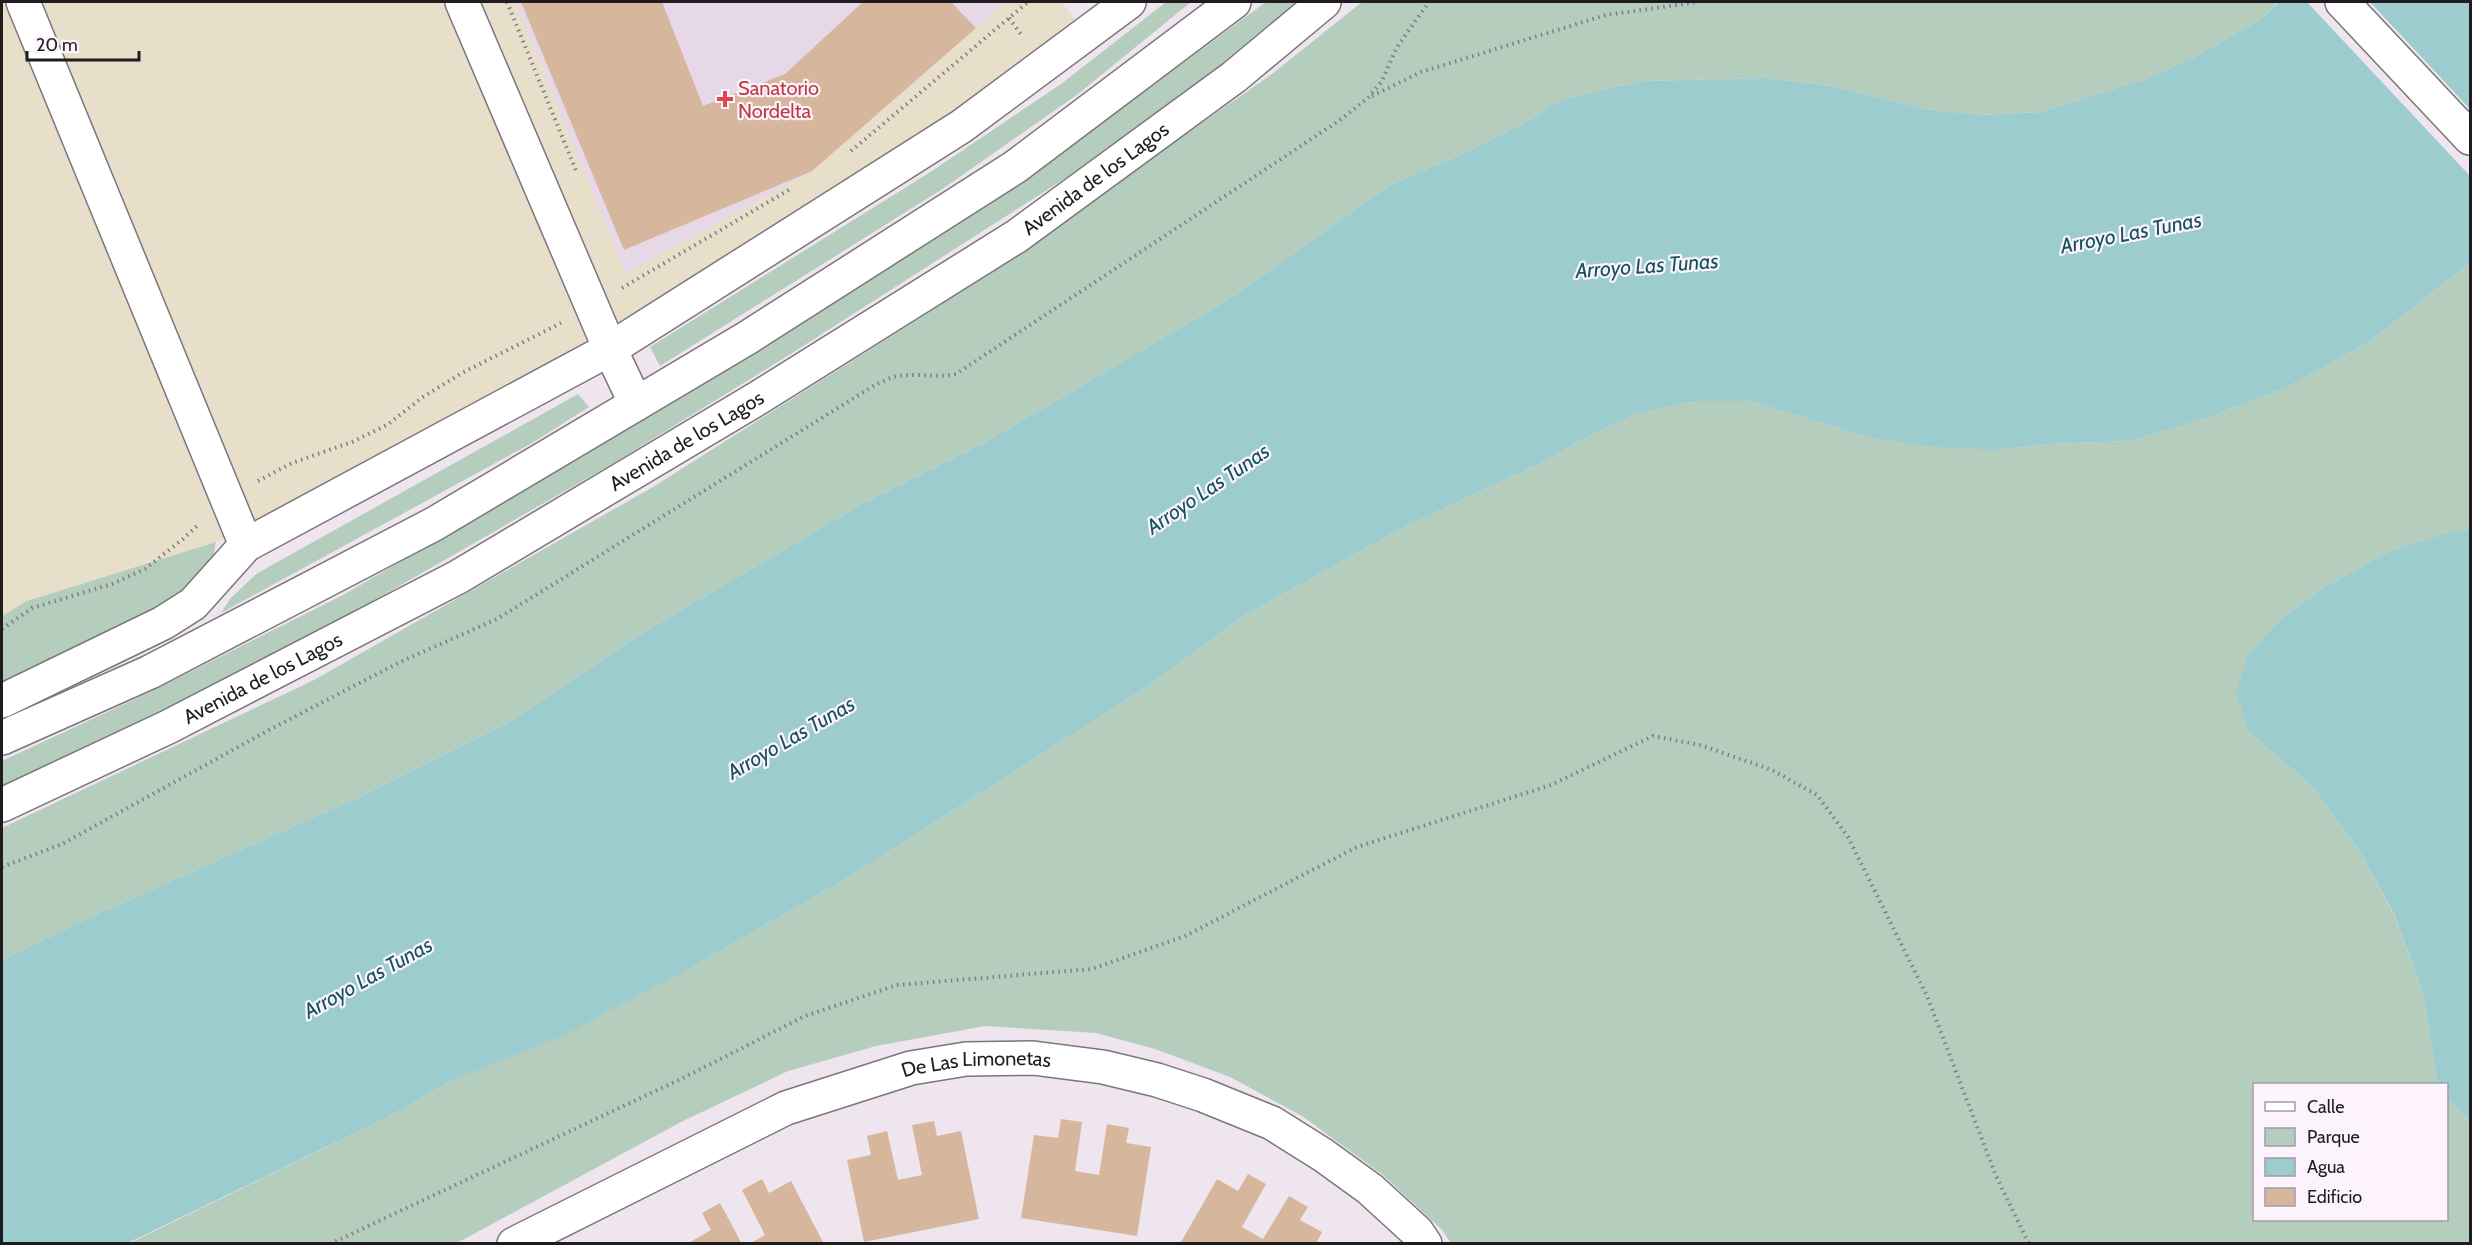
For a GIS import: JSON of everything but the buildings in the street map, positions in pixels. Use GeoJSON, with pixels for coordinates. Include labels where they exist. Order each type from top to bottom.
{"type":"FeatureCollection","features":[{"type":"Feature","properties":{"kind":"street"},"geometry":{"type":"LineString","coordinates":[[23,2],[246,546]]}},
{"type":"Feature","properties":{"kind":"street"},"geometry":{"type":"LineString","coordinates":[[462,2],[610,349],[636,404]]}},
{"type":"Feature","properties":{"kind":"street"},"geometry":{"type":"LineString","coordinates":[[2,701],[163,623],[193,604],[246,546],[610,349],[962,126],[1129,2]]}},
{"type":"Feature","properties":{"kind":"street"},"geometry":{"type":"LineString","coordinates":[[2,738],[150,672],[424,530],[747,338],[1015,166],[1234,2]]}},
{"type":"Feature","properties":{"kind":"street","name":"Avenida de los Lagos"},"geometry":{"type":"LineString","coordinates":[[2,805],[168,727],[458,577],[758,398],[1017,236],[1234,77],[1324,2]]}},
{"type":"Feature","properties":{"kind":"street"},"geometry":{"type":"LineString","coordinates":[[2342,2],[2470,138]]}},
{"type":"Feature","properties":{"kind":"street","name":"De Las Limonetas"},"geometry":{"type":"LineString","coordinates":[[514,1244],[786,1108],[911,1068],[966,1059],[1033,1058],[1103,1067],[1157,1080],[1203,1095],[1272,1123],[1323,1155],[1370,1189],[1417,1232],[1425,1244]]}},
{"type":"Feature","properties":{"kind":"path"},"geometry":{"type":"LineString","coordinates":[[507,2],[579,177]]}},
{"type":"Feature","properties":{"kind":"path"},"geometry":{"type":"LineString","coordinates":[[843,157],[1028,2]]}},
{"type":"Feature","properties":{"kind":"path"},"geometry":{"type":"LineString","coordinates":[[1368,98],[1382,81],[1397,47],[1429,2]]}},
{"type":"Feature","properties":{"kind":"path"},"geometry":{"type":"LineString","coordinates":[[2,867],[62,844],[400,662],[497,619],[875,385],[895,376],[917,375],[940,378],[956,374],[1340,120],[1368,98],[1421,72],[1606,15],[1698,2]]}},
{"type":"Feature","properties":{"kind":"path"},"geometry":{"type":"LineString","coordinates":[[2,629],[32,608],[112,584],[145,568],[183,539],[226,498],[292,464],[352,442],[387,425],[423,397],[462,373],[592,306],[793,187]]}},
{"type":"Feature","properties":{"kind":"path"},"geometry":{"type":"LineString","coordinates":[[619,276],[624,287]]}},
{"type":"Feature","properties":{"kind":"path"},"geometry":{"type":"LineString","coordinates":[[330,1244],[683,1078],[805,1016],[897,985],[1092,969],[1185,936],[1357,847],[1551,785],[1653,736],[1700,745],[1772,770],[1817,795],[1848,837],[1927,996],[1996,1176],[2029,1244]]}},
{"type":"Feature","properties":{"kind":"shaded area"},"geometry":{"type":"Polygon","coordinates":[[[2,2],[1066,2],[1063,4],[1081,27],[874,167],[542,368],[282,513],[216,542],[27,601],[2,616],[2,2]]]}},
{"type":"Feature","properties":{"kind":"shaded area","name":"Sanatorio Nordelta"},"geometry":{"type":"Polygon","coordinates":[[[515,2],[1006,2],[812,171],[626,273],[515,2]]]}},
{"type":"Feature","properties":{"kind":"green space"},"geometry":{"type":"Polygon","coordinates":[[[1166,2],[1191,2],[1078,94],[944,188],[660,366],[650,347],[932,171],[1061,84],[1166,2]]]}},
{"type":"Feature","properties":{"kind":"green space"},"geometry":{"type":"Polygon","coordinates":[[[1266,2],[1304,2],[1220,68],[1075,172],[789,355],[612,464],[359,609],[163,712],[2,787],[2,761],[150,692],[345,594],[776,339],[1060,154],[1266,2]]]}},
{"type":"Feature","properties":{"kind":"green space"},"geometry":{"type":"Polygon","coordinates":[[[1362,2],[2278,2],[2261,19],[2191,59],[2143,80],[2040,112],[1981,115],[1927,109],[1832,86],[1765,78],[1641,81],[1559,101],[1535,117],[1469,151],[1390,185],[1231,298],[984,443],[862,504],[639,635],[513,720],[355,799],[89,918],[2,960],[2,828],[314,680],[653,487],[964,290],[1272,74],[1362,2]]]}},
{"type":"Feature","properties":{"kind":"green space"},"geometry":{"type":"Polygon","coordinates":[[[2470,263],[2470,531],[2452,531],[2390,551],[2326,586],[2282,618],[2249,732],[2311,785],[2359,850],[2394,915],[2424,996],[2437,1083],[2253,1083],[2253,1221],[2448,1221],[2448,1099],[2470,1120],[2470,1243],[1451,1243],[1442,1230],[1383,1175],[1302,1116],[1230,1077],[1155,1049],[1096,1033],[985,1026],[876,1046],[788,1071],[681,1122],[457,1243],[128,1244],[386,1118],[449,1082],[692,967],[849,877],[1148,686],[1245,615],[1400,529],[1545,461],[1587,437],[1639,413],[1697,401],[1750,401],[1867,437],[1996,450],[2049,444],[2130,441],[2207,418],[2289,386],[2366,344],[2470,263]]]}},
{"type":"Feature","properties":{"kind":"green space"},"geometry":{"type":"Polygon","coordinates":[[[578,394],[589,407],[532,443],[221,613],[230,599],[256,574],[578,394]]]}},
{"type":"Feature","properties":{"kind":"green space"},"geometry":{"type":"Polygon","coordinates":[[[216,542],[212,564],[195,586],[159,610],[2,687],[2,616],[27,601],[216,542]]]}},
{"type":"Feature","properties":{"kind":"water","name":"Arroyo Las Tunas"},"geometry":{"type":"Polygon","coordinates":[[[2279,2],[2470,2],[2470,263],[2366,344],[2289,386],[2207,418],[2130,441],[2049,444],[1996,450],[1926,446],[1867,437],[1750,401],[1697,401],[1639,413],[1587,437],[1545,461],[1400,529],[1245,615],[1148,686],[849,877],[692,967],[560,1037],[449,1082],[386,1118],[128,1243],[2,1244],[2,960],[89,918],[355,799],[513,720],[639,635],[862,504],[984,443],[1231,298],[1390,185],[1469,151],[1535,117],[1559,101],[1641,81],[1765,78],[1832,86],[1927,109],[1981,115],[2040,112],[2143,80],[2191,59],[2261,19],[2279,2]]]}},
{"type":"Feature","properties":{"kind":"water"},"geometry":{"type":"Polygon","coordinates":[[[2452,531],[2470,531],[2470,1120],[2448,1099],[2448,1083],[2437,1083],[2424,996],[2394,914],[2359,850],[2311,785],[2249,732],[2236,692],[2248,656],[2282,618],[2326,586],[2390,551],[2452,531]]]}},
{"type":"Feature","properties":{"kind":"pier"},"geometry":{"type":"Polygon","coordinates":[[[2307,2],[2370,2],[2470,109],[2470,176],[2307,2]]]}},
{"type":"Feature","properties":{"kind":"place","name":"Sanatorio Nordelta"},"geometry":{"type":"Point","coordinates":[725,99]}}]}
